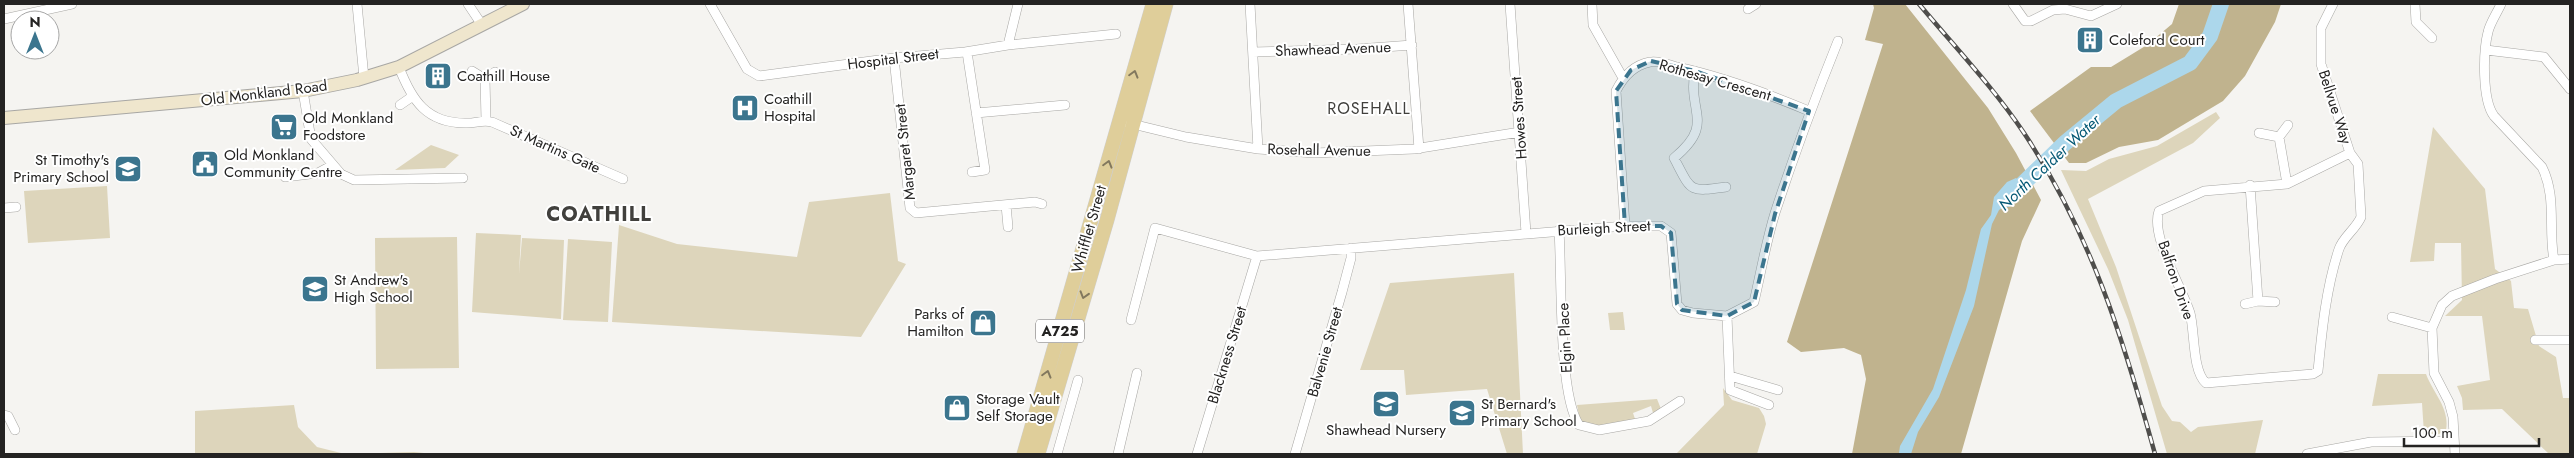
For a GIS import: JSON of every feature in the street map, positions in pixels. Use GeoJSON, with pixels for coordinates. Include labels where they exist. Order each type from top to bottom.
{"type":"FeatureCollection","features":[{"type":"Feature","properties":{"kind":"main road","name":"Whifflet Street"},"geometry":{"type":"LineString","coordinates":[[1038,454],[1107,220],[1126,122],[1153,4]]}},
{"type":"Feature","properties":{"kind":"main road","name":"Whifflet Street"},"geometry":{"type":"LineString","coordinates":[[1024,454],[1126,122],[1166,4]]}},
{"type":"Feature","properties":{"kind":"street"},"geometry":{"type":"LineString","coordinates":[[4,19],[48,6],[72,4]]}},
{"type":"Feature","properties":{"kind":"street"},"geometry":{"type":"LineString","coordinates":[[357,4],[364,78]]}},
{"type":"Feature","properties":{"kind":"street"},"geometry":{"type":"LineString","coordinates":[[468,4],[482,25]]}},
{"type":"Feature","properties":{"kind":"street","name":"Old Monkland Road"},"geometry":{"type":"LineString","coordinates":[[4,118],[303,91],[364,78],[399,67],[523,4]]}},
{"type":"Feature","properties":{"kind":"street","name":"Hospital Street"},"geometry":{"type":"LineString","coordinates":[[710,4],[747,69],[759,76],[894,58],[967,52],[1008,44],[1116,34]]}},
{"type":"Feature","properties":{"kind":"street"},"geometry":{"type":"LineString","coordinates":[[1008,44],[1018,4]]}},
{"type":"Feature","properties":{"kind":"street"},"geometry":{"type":"LineString","coordinates":[[1250,4],[1258,149]]}},
{"type":"Feature","properties":{"kind":"street"},"geometry":{"type":"LineString","coordinates":[[1408,4],[1419,149]]}},
{"type":"Feature","properties":{"kind":"street","name":"Howes Street"},"geometry":{"type":"LineString","coordinates":[[1510,4],[1526,233]]}},
{"type":"Feature","properties":{"kind":"street"},"geometry":{"type":"LineString","coordinates":[[1748,9],[1756,4]]}},
{"type":"Feature","properties":{"kind":"street"},"geometry":{"type":"LineString","coordinates":[[2013,4],[2025,21],[2031,21],[2054,10],[2064,9],[2091,16],[2117,4]]}},
{"type":"Feature","properties":{"kind":"street","name":"Bellvue Way"},"geometry":{"type":"LineString","coordinates":[[2333,4],[2321,28],[2321,64],[2350,153]]}},
{"type":"Feature","properties":{"kind":"street"},"geometry":{"type":"LineString","coordinates":[[2415,4],[2416,22],[2432,38]]}},
{"type":"Feature","properties":{"kind":"street"},"geometry":{"type":"LineString","coordinates":[[2501,4],[2488,31],[2486,93],[2490,111],[2542,167],[2545,174],[2551,196],[2554,260]]}},
{"type":"Feature","properties":{"kind":"street"},"geometry":{"type":"LineString","coordinates":[[1592,5],[1592,24],[1623,78],[1616,91],[1625,226]]}},
{"type":"Feature","properties":{"kind":"street"},"geometry":{"type":"LineString","coordinates":[[1769,405],[1730,390],[1727,316],[1754,302],[1775,214],[1801,142],[1809,111],[1838,41]]}},
{"type":"Feature","properties":{"kind":"street","name":"Shawhead Avenue"},"geometry":{"type":"LineString","coordinates":[[1253,52],[1357,50],[1412,45]]}},
{"type":"Feature","properties":{"kind":"street"},"geometry":{"type":"LineString","coordinates":[[2486,50],[2544,57],[2570,89]]}},
{"type":"Feature","properties":{"kind":"street"},"geometry":{"type":"LineString","coordinates":[[967,52],[985,170],[972,172]]}},
{"type":"Feature","properties":{"kind":"street","name":"Margaret Street"},"geometry":{"type":"LineString","coordinates":[[894,58],[910,208],[916,213],[1006,205],[1042,204]]}},
{"type":"Feature","properties":{"kind":"street","name":"Rothesay Crescent"},"geometry":{"type":"LineString","coordinates":[[1623,78],[1631,70],[1651,61],[1695,71],[1742,85],[1809,111]]}},
{"type":"Feature","properties":{"kind":"street"},"geometry":{"type":"LineString","coordinates":[[399,67],[413,96],[431,117],[438,120],[468,124],[486,120],[485,79]]}},
{"type":"Feature","properties":{"kind":"street"},"geometry":{"type":"LineString","coordinates":[[472,71],[485,79]]}},
{"type":"Feature","properties":{"kind":"street"},"geometry":{"type":"LineString","coordinates":[[1695,71],[1693,79],[1697,131],[1691,144],[1674,158],[1689,186],[1697,191],[1726,187]]}},
{"type":"Feature","properties":{"kind":"street"},"geometry":{"type":"LineString","coordinates":[[485,79],[495,72]]}},
{"type":"Feature","properties":{"kind":"street"},"geometry":{"type":"LineString","coordinates":[[303,91],[311,139],[341,174],[354,180],[462,178]]}},
{"type":"Feature","properties":{"kind":"street"},"geometry":{"type":"LineString","coordinates":[[400,105],[413,96]]}},
{"type":"Feature","properties":{"kind":"street"},"geometry":{"type":"LineString","coordinates":[[976,113],[1065,105]]}},
{"type":"Feature","properties":{"kind":"street","name":"St Martins Gate"},"geometry":{"type":"LineString","coordinates":[[486,120],[623,179]]}},
{"type":"Feature","properties":{"kind":"street","name":"Rosehall Avenue"},"geometry":{"type":"LineString","coordinates":[[1126,122],[1186,137],[1258,149],[1314,153],[1419,149],[1520,132]]}},
{"type":"Feature","properties":{"kind":"street"},"geometry":{"type":"LineString","coordinates":[[2287,184],[2279,137],[2288,125]]}},
{"type":"Feature","properties":{"kind":"street"},"geometry":{"type":"LineString","coordinates":[[2259,133],[2279,137]]}},
{"type":"Feature","properties":{"kind":"street","name":"Balfron Drive"},"geometry":{"type":"LineString","coordinates":[[2350,153],[2358,164],[2361,217],[2358,224],[2340,246],[2323,318],[2318,371],[2314,374],[2206,383],[2199,374],[2190,313],[2163,248],[2157,217],[2159,211],[2204,191],[2250,185],[2287,184],[2350,153]]}},
{"type":"Feature","properties":{"kind":"street"},"geometry":{"type":"LineString","coordinates":[[285,177],[318,173],[333,165]]}},
{"type":"Feature","properties":{"kind":"street"},"geometry":{"type":"LineString","coordinates":[[2250,185],[2258,301]]}},
{"type":"Feature","properties":{"kind":"street"},"geometry":{"type":"LineString","coordinates":[[1006,205],[1008,228]]}},
{"type":"Feature","properties":{"kind":"street"},"geometry":{"type":"LineString","coordinates":[[4,208],[16,207]]}},
{"type":"Feature","properties":{"kind":"street","name":"Burleigh Street"},"geometry":{"type":"LineString","coordinates":[[1131,320],[1155,228],[1198,242],[1257,256],[1560,230],[1661,226],[1671,234],[1677,304],[1682,310],[1727,316]]}},
{"type":"Feature","properties":{"kind":"street","name":"Elgin Place"},"geometry":{"type":"LineString","coordinates":[[1560,230],[1566,371],[1569,400],[1574,418],[1579,425],[1599,430],[1649,420],[1680,400]]}},
{"type":"Feature","properties":{"kind":"street","name":"Balvenie Street"},"geometry":{"type":"LineString","coordinates":[[1295,454],[1342,292],[1351,258],[1351,248]]}},
{"type":"Feature","properties":{"kind":"street","name":"Blackness Street"},"geometry":{"type":"LineString","coordinates":[[1197,454],[1257,256]]}},
{"type":"Feature","properties":{"kind":"street"},"geometry":{"type":"LineString","coordinates":[[2455,454],[2453,417],[2449,402],[2434,373],[2432,328],[2442,305],[2452,296],[2495,279],[2554,260],[2570,259]]}},
{"type":"Feature","properties":{"kind":"street"},"geometry":{"type":"LineString","coordinates":[[2245,304],[2258,301],[2275,302]]}},
{"type":"Feature","properties":{"kind":"street"},"geometry":{"type":"LineString","coordinates":[[2392,317],[2432,328]]}},
{"type":"Feature","properties":{"kind":"street"},"geometry":{"type":"LineString","coordinates":[[2536,340],[2570,340]]}},
{"type":"Feature","properties":{"kind":"street"},"geometry":{"type":"LineString","coordinates":[[1118,454],[1137,373]]}},
{"type":"Feature","properties":{"kind":"street"},"geometry":{"type":"LineString","coordinates":[[1730,376],[1778,390]]}},
{"type":"Feature","properties":{"kind":"street"},"geometry":{"type":"LineString","coordinates":[[1057,454],[1078,380]]}},
{"type":"Feature","properties":{"kind":"street"},"geometry":{"type":"LineString","coordinates":[[4,415],[8,416],[15,430]]}},
{"type":"Feature","properties":{"kind":"street"},"geometry":{"type":"LineString","coordinates":[[2307,454],[2355,449],[2371,442],[2453,441]]}},
{"type":"Feature","properties":{"kind":"highlighted area"},"geometry":{"type":"Polygon","coordinates":[[[1651,61],[1695,71],[1809,111],[1775,214],[1754,302],[1727,316],[1682,310],[1677,304],[1671,233],[1661,226],[1625,226],[1616,91],[1631,70],[1651,61]]]}},
{"type":"Feature","properties":{"kind":"shaded area"},"geometry":{"type":"Polygon","coordinates":[[[1873,4],[1905,4],[1988,108],[2016,153],[2041,200],[2022,241],[1961,454],[1852,454],[1866,379],[1861,355],[1844,348],[1801,352],[1787,342],[1883,44],[1865,40],[1874,8],[1873,4]]]}},
{"type":"Feature","properties":{"kind":"shaded area"},"geometry":{"type":"Polygon","coordinates":[[[2179,4],[2281,4],[2275,22],[2245,76],[2223,101],[2158,140],[2119,147],[2086,163],[2069,163],[2030,111],[2091,67],[2111,67],[2147,45],[2172,24],[2179,4]]]}},
{"type":"Feature","properties":{"kind":"shaded area"},"geometry":{"type":"Polygon","coordinates":[[[2216,112],[2220,118],[2193,143],[2088,199],[2116,267],[2162,406],[2172,421],[2180,422],[2191,432],[2198,427],[2263,420],[2255,454],[2167,454],[2128,320],[2108,269],[2061,170],[2086,171],[2109,159],[2157,146],[2216,112]]]}},
{"type":"Feature","properties":{"kind":"shaded area"},"geometry":{"type":"Polygon","coordinates":[[[2433,127],[2485,189],[2495,269],[2511,281],[2514,308],[2528,309],[2539,346],[2556,357],[2563,398],[2570,398],[2570,454],[2549,454],[2502,409],[2463,410],[2462,398],[2457,386],[2490,380],[2482,316],[2445,316],[2462,300],[2461,243],[2435,243],[2434,261],[2410,262],[2433,127]]]}},
{"type":"Feature","properties":{"kind":"shaded area"},"geometry":{"type":"Polygon","coordinates":[[[431,145],[459,155],[445,168],[395,170],[431,145]]]}},
{"type":"Feature","properties":{"kind":"shaded area"},"geometry":{"type":"Polygon","coordinates":[[[107,186],[110,238],[28,243],[24,191],[107,186]]]}},
{"type":"Feature","properties":{"kind":"shaded area"},"geometry":{"type":"Polygon","coordinates":[[[890,193],[898,261],[906,264],[861,337],[612,322],[619,225],[677,244],[797,257],[809,202],[890,193]]]}},
{"type":"Feature","properties":{"kind":"shaded area"},"geometry":{"type":"Polygon","coordinates":[[[476,233],[521,235],[519,274],[522,238],[564,240],[561,319],[472,312],[476,233]]]}},
{"type":"Feature","properties":{"kind":"shaded area"},"geometry":{"type":"Polygon","coordinates":[[[457,237],[459,368],[376,369],[375,238],[457,237]]]}},
{"type":"Feature","properties":{"kind":"shaded area"},"geometry":{"type":"Polygon","coordinates":[[[568,239],[612,242],[608,322],[563,320],[568,239]]]}},
{"type":"Feature","properties":{"kind":"shaded area"},"geometry":{"type":"Polygon","coordinates":[[[1514,273],[1523,454],[1507,454],[1487,389],[1406,395],[1404,370],[1360,370],[1390,283],[1514,273]]]}},
{"type":"Feature","properties":{"kind":"shaded area"},"geometry":{"type":"Polygon","coordinates":[[[1623,312],[1625,330],[1610,330],[1608,313],[1623,312]]]}},
{"type":"Feature","properties":{"kind":"shaded area"},"geometry":{"type":"Polygon","coordinates":[[[2378,374],[2426,374],[2446,415],[2446,430],[2439,434],[2424,434],[2422,403],[2372,406],[2378,374]]]}},
{"type":"Feature","properties":{"kind":"shaded area"},"geometry":{"type":"Polygon","coordinates":[[[1723,388],[1732,400],[1759,408],[1764,416],[1766,424],[1757,454],[1676,454],[1724,405],[1723,388]]]}},
{"type":"Feature","properties":{"kind":"shaded area"},"geometry":{"type":"Polygon","coordinates":[[[1657,399],[1661,409],[1653,413],[1651,406],[1633,413],[1636,422],[1589,427],[1580,420],[1577,405],[1657,399]]]}},
{"type":"Feature","properties":{"kind":"shaded area"},"geometry":{"type":"Polygon","coordinates":[[[294,405],[298,427],[317,447],[345,454],[195,454],[195,411],[294,405]]]}},
{"type":"Feature","properties":{"kind":"shaded area"},"geometry":{"type":"Polygon","coordinates":[[[414,452],[434,454],[345,454],[414,452]]]}},
{"type":"Feature","properties":{"kind":"water"},"geometry":{"type":"Polygon","coordinates":[[[2016,178],[2024,187],[2011,202],[1999,210],[1992,224],[1974,306],[1939,397],[1918,432],[1911,454],[1899,453],[1900,446],[1933,389],[1966,290],[1981,229],[1991,215],[1994,197],[2007,182],[2016,178]]]}},
{"type":"Feature","properties":{"kind":"waterway","name":"North Calder Water"},"geometry":{"type":"LineString","coordinates":[[2007,199],[2065,143],[2116,101],[2190,63],[2210,36],[2221,4]]}},
{"type":"Feature","properties":{"kind":"railway"},"geometry":{"type":"LineString","coordinates":[[1919,4],[2012,116],[2048,171],[2068,209],[2103,288],[2130,369],[2155,454]]}},
{"type":"Feature","properties":{"kind":"place","name":"Coleford Court"},"geometry":{"type":"Point","coordinates":[2090,40]}},
{"type":"Feature","properties":{"kind":"place","name":"Coathill House"},"geometry":{"type":"Point","coordinates":[438,76]}},
{"type":"Feature","properties":{"kind":"place","name":"Coathill Hospital"},"geometry":{"type":"Point","coordinates":[745,108]}},
{"type":"Feature","properties":{"kind":"place","name":"Old Monkland Foodstore"},"geometry":{"type":"Point","coordinates":[284,127]}},
{"type":"Feature","properties":{"kind":"place","name":"Old Monkland Community Centre"},"geometry":{"type":"Point","coordinates":[205,164]}},
{"type":"Feature","properties":{"kind":"place","name":"St Timothy's Primary School"},"geometry":{"type":"Point","coordinates":[128,169]}},
{"type":"Feature","properties":{"kind":"place","name":"St Andrew's High School"},"geometry":{"type":"Point","coordinates":[315,289]}},
{"type":"Feature","properties":{"kind":"place","name":"Parks of Hamilton"},"geometry":{"type":"Point","coordinates":[983,323]}},
{"type":"Feature","properties":{"kind":"place","name":"Shawhead Nursery"},"geometry":{"type":"Point","coordinates":[1386,404]}},
{"type":"Feature","properties":{"kind":"place","name":"Storage Vault Self Storage"},"geometry":{"type":"Point","coordinates":[957,408]}},
{"type":"Feature","properties":{"kind":"place","name":"St Bernard's Primary School"},"geometry":{"type":"Point","coordinates":[1462,413]}},
{"type":"Feature","properties":{"kind":"district","name":"ROSEHALL"},"geometry":{"type":"Point","coordinates":[1369,108]}},
{"type":"Feature","properties":{"kind":"district","name":"COATHILL"},"geometry":{"type":"Point","coordinates":[599,214]}}]}
